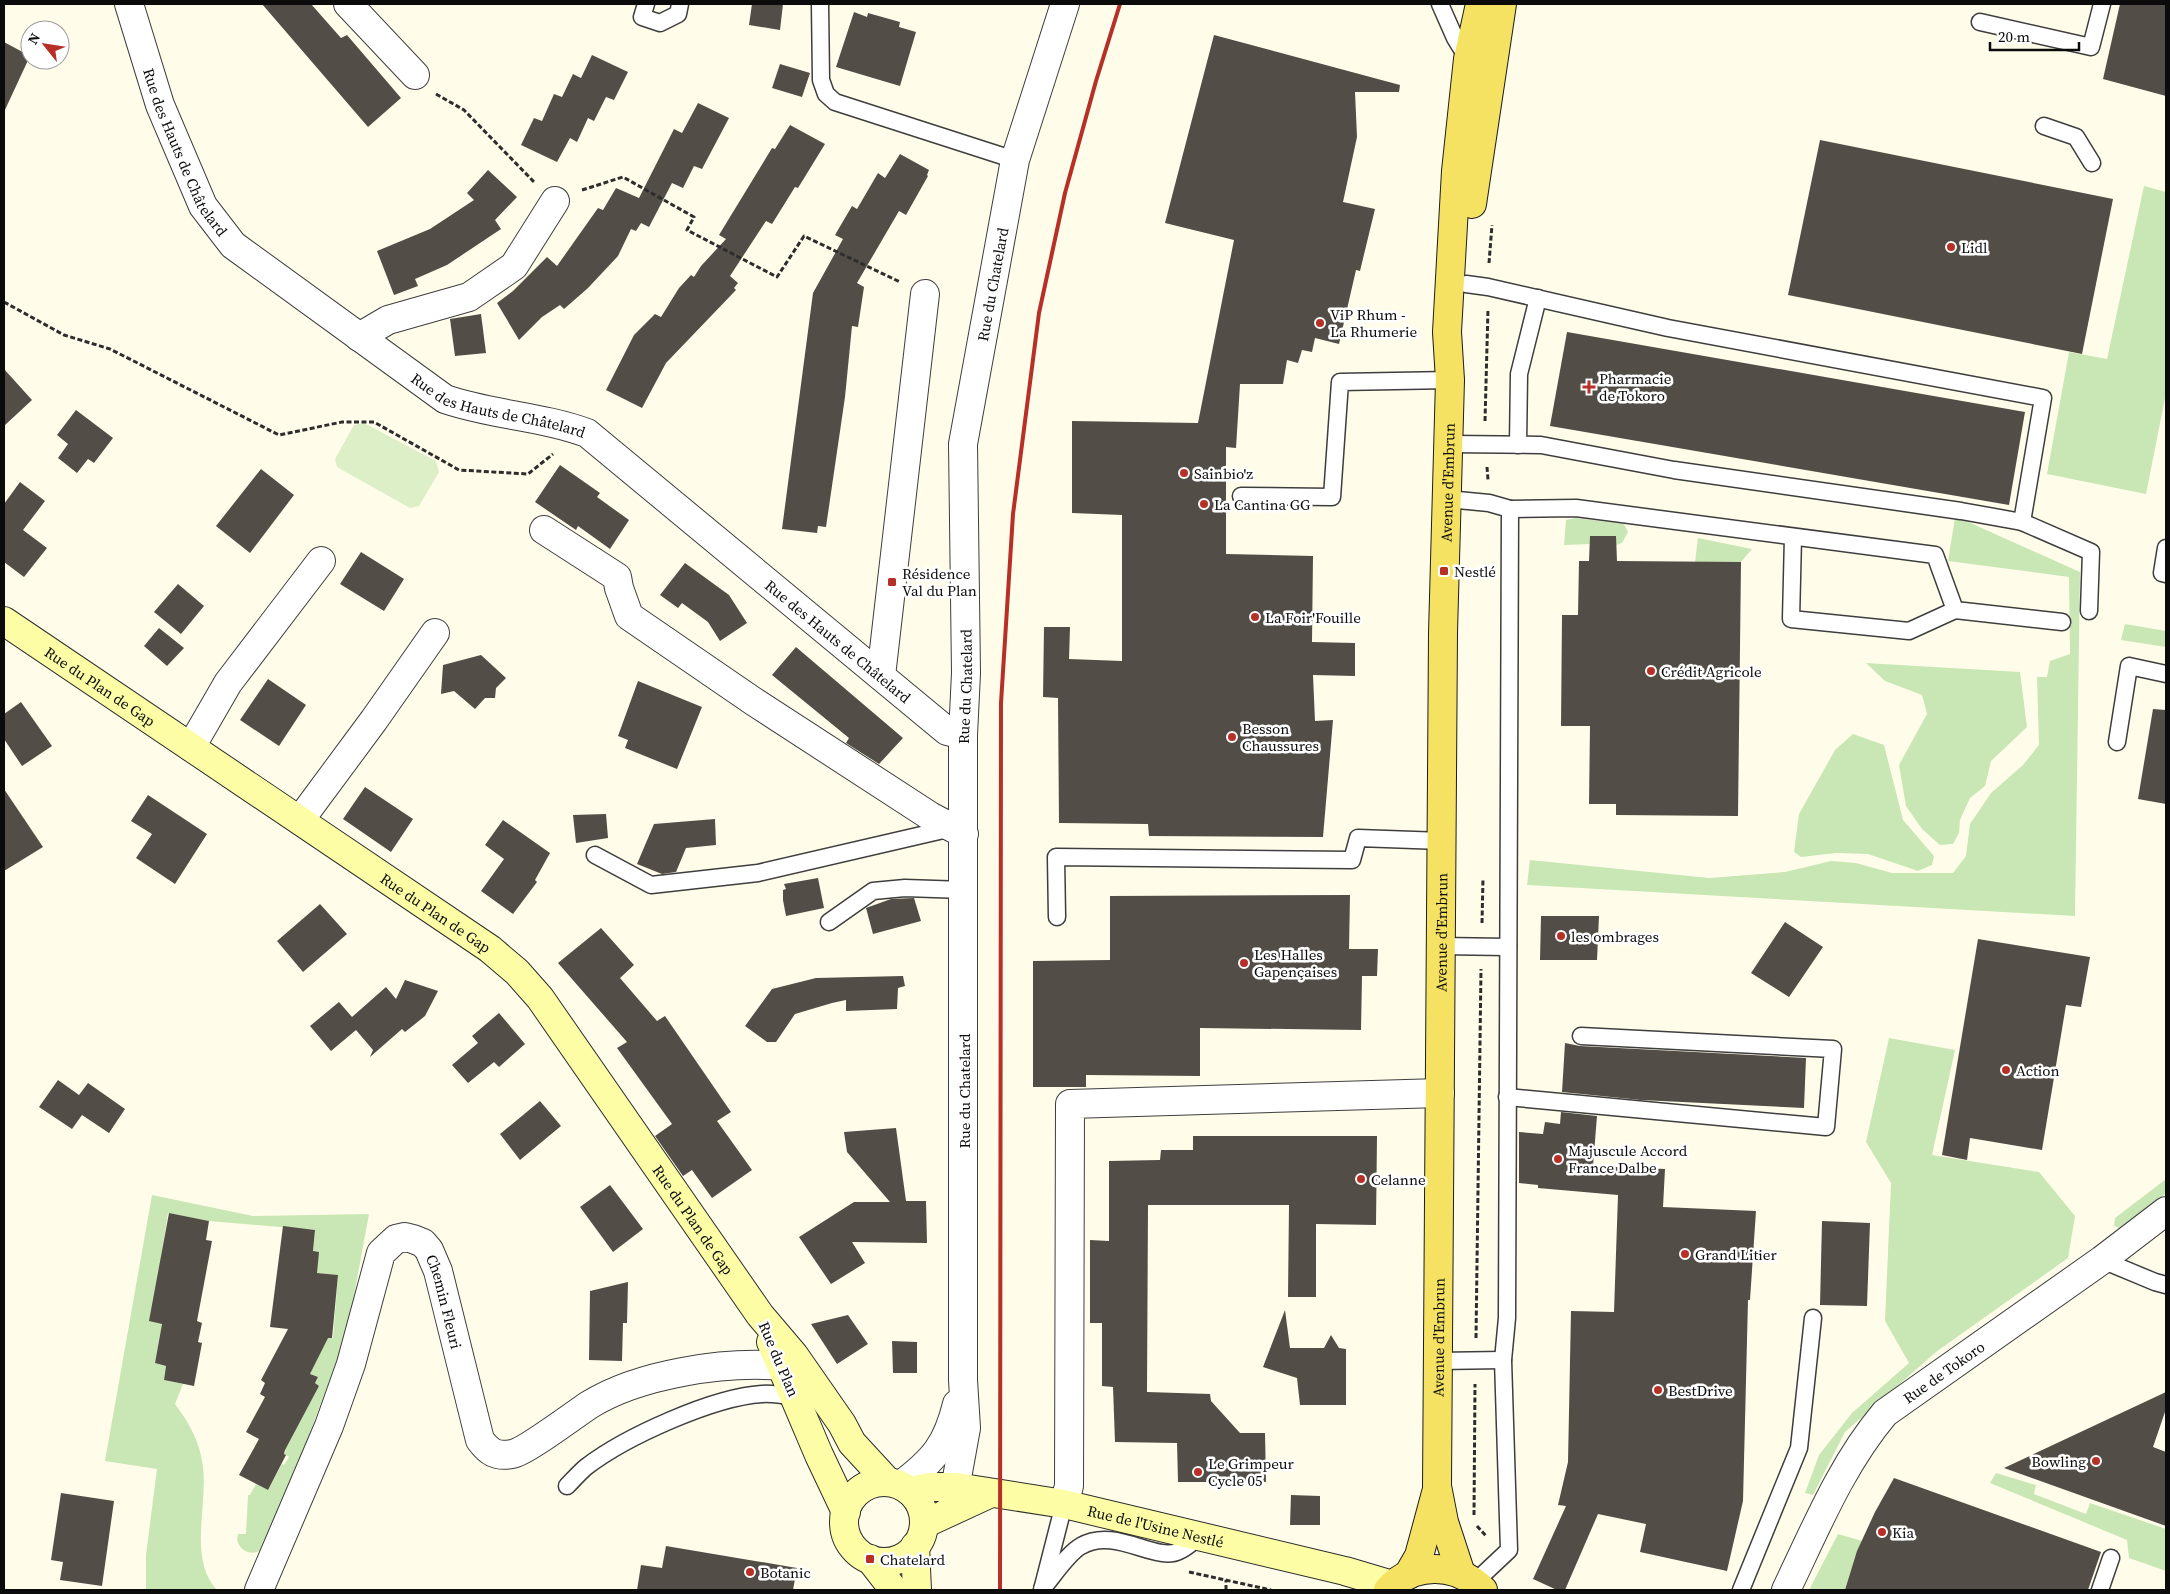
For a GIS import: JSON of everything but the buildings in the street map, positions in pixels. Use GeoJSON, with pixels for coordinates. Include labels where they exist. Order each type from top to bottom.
{"type":"FeatureCollection","features":[{"type":"Feature","properties":{"kind":"main road","name":"Avenue d'Embrun"},"geometry":{"type":"LineString","coordinates":[[1473,1582],[1444,1522],[1437,1486],[1443,609],[1450,444],[1450,380],[1447,323],[1456,171],[1468,60],[1480,4]]}},
{"type":"Feature","properties":{"kind":"main road","name":"Avenue d'Embrun"},"geometry":{"type":"LineString","coordinates":[[1450,380],[1477,285],[1472,190],[1502,4]]}},
{"type":"Feature","properties":{"kind":"main road","name":"Rue du Plan de Gap"},"geometry":{"type":"LineString","coordinates":[[4,621],[490,949],[517,972],[540,998],[760,1315]]}},
{"type":"Feature","properties":{"kind":"main road","name":"Rue du Plan"},"geometry":{"type":"LineString","coordinates":[[760,1315],[846,1512]]}},
{"type":"Feature","properties":{"kind":"main road","name":"Rue du Plan"},"geometry":{"type":"LineString","coordinates":[[760,1315],[794,1354],[842,1424],[852,1443],[900,1486]]}},
{"type":"Feature","properties":{"kind":"main road"},"geometry":{"type":"LineString","coordinates":[[894,1590],[870,1560],[858,1552],[849,1540],[844,1526],[846,1512],[857,1492],[877,1482],[900,1486],[918,1500],[923,1511],[917,1590]]}},
{"type":"Feature","properties":{"kind":"main road","name":"Rue de l'Usine Nestlé"},"geometry":{"type":"LineString","coordinates":[[900,1486],[930,1487],[954,1499],[989,1494],[1064,1504],[1198,1538],[1396,1583]]}},
{"type":"Feature","properties":{"kind":"main road","name":"Avenue d'Embrun"},"geometry":{"type":"LineString","coordinates":[[1396,1583],[1419,1556],[1437,1486]]}},
{"type":"Feature","properties":{"kind":"main road","name":"Rue de l'Usine Nestlé"},"geometry":{"type":"LineString","coordinates":[[920,1535],[954,1499]]}},
{"type":"Feature","properties":{"kind":"main road"},"geometry":{"type":"LineString","coordinates":[[870,1560],[895,1560],[906,1555],[920,1535]]}},
{"type":"Feature","properties":{"kind":"main road"},"geometry":{"type":"LineString","coordinates":[[1322,1566],[1348,1590]]}},
{"type":"Feature","properties":{"kind":"main road"},"geometry":{"type":"LineString","coordinates":[[1396,1583],[1426,1569],[1444,1569],[1473,1582]]}},
{"type":"Feature","properties":{"kind":"street","name":"Rue des Hauts de Châtelard"},"geometry":{"type":"LineString","coordinates":[[129,4],[160,106],[203,206],[233,245],[445,399],[468,407],[569,426],[588,433],[947,731],[964,735]]}},
{"type":"Feature","properties":{"kind":"street"},"geometry":{"type":"LineString","coordinates":[[348,4],[415,75]]}},
{"type":"Feature","properties":{"kind":"street","name":"Rue du Chatelard"},"geometry":{"type":"LineString","coordinates":[[954,1499],[966,1428],[963,1380],[964,890],[958,831],[966,673],[963,444],[1015,160],[1065,4]]}},
{"type":"Feature","properties":{"kind":"street"},"geometry":{"type":"LineString","coordinates":[[359,337],[388,320],[469,297],[514,266],[555,201]]}},
{"type":"Feature","properties":{"kind":"street"},"geometry":{"type":"LineString","coordinates":[[882,676],[925,294]]}},
{"type":"Feature","properties":{"kind":"street"},"geometry":{"type":"LineString","coordinates":[[544,530],[617,577],[618,588],[630,616],[753,701],[930,816],[958,831]]}},
{"type":"Feature","properties":{"kind":"street"},"geometry":{"type":"LineString","coordinates":[[191,747],[228,683],[321,561]]}},
{"type":"Feature","properties":{"kind":"street"},"geometry":{"type":"LineString","coordinates":[[300,820],[435,633]]}},
{"type":"Feature","properties":{"kind":"street"},"geometry":{"type":"LineString","coordinates":[[1064,1504],[1069,1486],[1070,1104],[1440,1093]]}},
{"type":"Feature","properties":{"kind":"street","name":"Rue de Tokoro"},"geometry":{"type":"LineString","coordinates":[[1786,1590],[1847,1466],[1864,1438],[1885,1413],[2102,1260],[2166,1211]]}},
{"type":"Feature","properties":{"kind":"street","name":"Chemin Fleuri"},"geometry":{"type":"LineString","coordinates":[[259,1590],[333,1417],[352,1364],[380,1253],[396,1239],[405,1236],[423,1242],[430,1250],[438,1271],[480,1440],[487,1450],[498,1456],[514,1454],[591,1404],[625,1388],[717,1365],[782,1366]]}},
{"type":"Feature","properties":{"kind":"street","name":"Rue du Chatelard"},"geometry":{"type":"LineString","coordinates":[[900,1486],[933,1459],[938,1451],[951,1428],[963,1380]]}},
{"type":"Feature","properties":{"kind":"lane"},"geometry":{"type":"LineString","coordinates":[[646,4],[642,17],[660,23],[678,14],[680,4]]}},
{"type":"Feature","properties":{"kind":"lane"},"geometry":{"type":"LineString","coordinates":[[820,4],[821,80],[826,94],[835,102],[1015,160]]}},
{"type":"Feature","properties":{"kind":"lane"},"geometry":{"type":"LineString","coordinates":[[1440,4],[1455,38],[1468,60]]}},
{"type":"Feature","properties":{"kind":"lane"},"geometry":{"type":"LineString","coordinates":[[1980,22],[2092,47],[2102,4]]}},
{"type":"Feature","properties":{"kind":"lane"},"geometry":{"type":"LineString","coordinates":[[2044,126],[2076,137],[2092,163]]}},
{"type":"Feature","properties":{"kind":"lane"},"geometry":{"type":"LineString","coordinates":[[1477,285],[1668,328],[2043,398],[2022,522]]}},
{"type":"Feature","properties":{"kind":"lane"},"geometry":{"type":"LineString","coordinates":[[1518,445],[1519,374],[1538,298]]}},
{"type":"Feature","properties":{"kind":"lane"},"geometry":{"type":"LineString","coordinates":[[1241,496],[1332,497],[1340,382],[1450,380]]}},
{"type":"Feature","properties":{"kind":"lane"},"geometry":{"type":"LineString","coordinates":[[1450,444],[1541,445],[1674,470],[1961,511],[2022,522],[2091,552],[2089,611]]}},
{"type":"Feature","properties":{"kind":"lane"},"geometry":{"type":"LineString","coordinates":[[1447,498],[1489,503],[1510,509],[1576,508],[1935,555],[1955,610]]}},
{"type":"Feature","properties":{"kind":"lane"},"geometry":{"type":"LineString","coordinates":[[1473,1582],[1509,1550],[1504,1360],[1507,1318],[1510,509]]}},
{"type":"Feature","properties":{"kind":"lane"},"geometry":{"type":"LineString","coordinates":[[1793,537],[1791,619],[1909,631],[1955,610],[2062,622]]}},
{"type":"Feature","properties":{"kind":"lane"},"geometry":{"type":"LineString","coordinates":[[2166,548],[2162,573],[2166,574]]}},
{"type":"Feature","properties":{"kind":"lane"},"geometry":{"type":"LineString","coordinates":[[2117,742],[2129,666],[2166,674]]}},
{"type":"Feature","properties":{"kind":"lane"},"geometry":{"type":"LineString","coordinates":[[595,855],[651,884],[758,873],[958,831]]}},
{"type":"Feature","properties":{"kind":"lane"},"geometry":{"type":"LineString","coordinates":[[1057,918],[1056,857],[1352,860],[1358,838],[1442,841]]}},
{"type":"Feature","properties":{"kind":"lane"},"geometry":{"type":"LineString","coordinates":[[829,922],[873,891],[905,888],[964,890]]}},
{"type":"Feature","properties":{"kind":"lane"},"geometry":{"type":"LineString","coordinates":[[1440,946],[1508,947]]}},
{"type":"Feature","properties":{"kind":"lane"},"geometry":{"type":"LineString","coordinates":[[1507,1097],[1826,1127],[1832,1049],[1581,1036]]}},
{"type":"Feature","properties":{"kind":"lane"},"geometry":{"type":"LineString","coordinates":[[2102,1260],[2155,1282],[2166,1284]]}},
{"type":"Feature","properties":{"kind":"lane"},"geometry":{"type":"LineString","coordinates":[[1741,1590],[1799,1448],[1813,1318]]}},
{"type":"Feature","properties":{"kind":"lane"},"geometry":{"type":"LineString","coordinates":[[1438,1361],[1504,1360]]}},
{"type":"Feature","properties":{"kind":"lane"},"geometry":{"type":"LineString","coordinates":[[567,1486],[586,1467],[625,1444],[706,1406],[733,1398],[762,1394],[804,1398],[842,1424]]}},
{"type":"Feature","properties":{"kind":"lane"},"geometry":{"type":"LineString","coordinates":[[1042,1590],[1064,1504]]}},
{"type":"Feature","properties":{"kind":"lane"},"geometry":{"type":"LineString","coordinates":[[1042,1590],[1079,1546],[1093,1540],[1107,1538],[1178,1552],[1198,1538]]}},
{"type":"Feature","properties":{"kind":"lane"},"geometry":{"type":"LineString","coordinates":[[2100,1590],[2111,1558]]}},
{"type":"Feature","properties":{"kind":"path"},"geometry":{"type":"LineString","coordinates":[[415,75],[423,86],[464,110],[555,201],[594,185],[623,177],[694,216],[687,230],[777,277],[804,236],[925,294]]}},
{"type":"Feature","properties":{"kind":"path"},"geometry":{"type":"LineString","coordinates":[[1489,503],[1477,285],[1492,220]]}},
{"type":"Feature","properties":{"kind":"path"},"geometry":{"type":"LineString","coordinates":[[4,302],[64,335],[110,349],[279,435],[342,422],[374,422],[459,470],[528,474],[555,453],[569,426]]}},
{"type":"Feature","properties":{"kind":"path"},"geometry":{"type":"LineString","coordinates":[[1483,877],[1474,1514],[1479,1529],[1493,1541]]}},
{"type":"Feature","properties":{"kind":"path"},"geometry":{"type":"LineString","coordinates":[[1226,1580],[1226,1590]]}},
{"type":"Feature","properties":{"kind":"green space"},"geometry":{"type":"Polygon","coordinates":[[[2144,186],[2166,192],[2166,393],[2146,494],[2047,474],[2069,352],[2107,359],[2144,186]]]}},
{"type":"Feature","properties":{"kind":"green space"},"geometry":{"type":"Polygon","coordinates":[[[364,423],[436,461],[439,472],[419,506],[410,508],[337,467],[335,459],[354,425],[364,423]]]}},
{"type":"Feature","properties":{"kind":"green space"},"geometry":{"type":"Polygon","coordinates":[[[1576,518],[1624,524],[1628,532],[1622,543],[1616,545],[1615,536],[1590,536],[1590,544],[1564,545],[1566,520],[1576,518]]]}},
{"type":"Feature","properties":{"kind":"green space"},"geometry":{"type":"Polygon","coordinates":[[[1955,518],[1964,520],[2080,572],[2075,916],[1527,885],[1530,860],[1709,878],[1785,872],[1831,861],[1856,863],[1892,873],[1953,873],[1966,856],[1970,824],[1991,793],[2023,765],[2039,745],[2037,677],[2047,677],[2050,661],[2070,654],[2069,577],[1948,561],[1955,518]]]}},
{"type":"Feature","properties":{"kind":"green space"},"geometry":{"type":"Polygon","coordinates":[[[1698,538],[1752,549],[1741,562],[1695,562],[1698,538]]]}},
{"type":"Feature","properties":{"kind":"green space"},"geometry":{"type":"Polygon","coordinates":[[[2125,624],[2166,631],[2166,647],[2121,640],[2125,624]]]}},
{"type":"Feature","properties":{"kind":"green space"},"geometry":{"type":"Polygon","coordinates":[[[1866,663],[2020,672],[2027,727],[1991,761],[1985,786],[1970,798],[1960,820],[1959,833],[1953,844],[1940,845],[1922,829],[1906,806],[1899,765],[1927,714],[1922,695],[1885,681],[1866,663]]]}},
{"type":"Feature","properties":{"kind":"green space"},"geometry":{"type":"Polygon","coordinates":[[[1853,734],[1884,745],[1903,820],[1934,856],[1932,865],[1918,871],[1868,854],[1836,853],[1801,857],[1794,852],[1799,814],[1835,750],[1853,734]]]}},
{"type":"Feature","properties":{"kind":"green space"},"geometry":{"type":"Polygon","coordinates":[[[1889,1038],[1955,1050],[1932,1155],[2039,1172],[2075,1216],[2068,1258],[1936,1352],[1845,1432],[1813,1495],[1805,1493],[1819,1455],[1852,1413],[1909,1363],[1885,1321],[1891,1183],[1866,1142],[1889,1038]]]}},
{"type":"Feature","properties":{"kind":"green space"},"geometry":{"type":"Polygon","coordinates":[[[2166,1179],[2166,1192],[2163,1196],[2119,1228],[2114,1226],[2115,1218],[2166,1179]]]}},
{"type":"Feature","properties":{"kind":"green space"},"geometry":{"type":"Polygon","coordinates":[[[152,1195],[253,1216],[369,1214],[350,1317],[339,1356],[273,1529],[265,1545],[260,1550],[252,1553],[244,1550],[238,1544],[237,1539],[238,1534],[246,1534],[248,1495],[250,1495],[256,1484],[268,1490],[282,1464],[284,1465],[289,1457],[284,1454],[286,1451],[278,1446],[306,1410],[319,1386],[315,1383],[318,1377],[310,1374],[320,1354],[319,1337],[333,1338],[338,1275],[317,1273],[313,1251],[315,1230],[209,1221],[168,1213],[161,1257],[162,1324],[155,1363],[166,1366],[164,1380],[183,1384],[175,1404],[194,1434],[202,1458],[204,1482],[201,1547],[203,1563],[208,1577],[217,1590],[146,1590],[146,1555],[157,1469],[105,1461],[152,1195]]]}},
{"type":"Feature","properties":{"kind":"green space"},"geometry":{"type":"Polygon","coordinates":[[[1996,1473],[2036,1485],[2034,1494],[2086,1514],[2090,1503],[2166,1529],[2166,1571],[2129,1558],[2127,1540],[1990,1483],[1996,1473]]]}},
{"type":"Feature","properties":{"kind":"green space"},"geometry":{"type":"Polygon","coordinates":[[[1838,1534],[1862,1541],[1846,1590],[1809,1590],[1838,1534]]]}},
{"type":"Feature","properties":{"kind":"railway"},"geometry":{"type":"LineString","coordinates":[[1000,1590],[1001,703],[1013,514],[1039,313],[1065,193],[1096,81],[1120,4]]}},
{"type":"Feature","properties":{"kind":"place","name":"Lidl"},"geometry":{"type":"Point","coordinates":[1951,247]}},
{"type":"Feature","properties":{"kind":"place","name":"ViP Rhum - La Rhumerie"},"geometry":{"type":"Point","coordinates":[1320,323]}},
{"type":"Feature","properties":{"kind":"place","name":"Pharmacie de Tokoro"},"geometry":{"type":"Point","coordinates":[1589,387]}},
{"type":"Feature","properties":{"kind":"place","name":"Sainbio'z"},"geometry":{"type":"Point","coordinates":[1184,473]}},
{"type":"Feature","properties":{"kind":"place","name":"La Cantina GG"},"geometry":{"type":"Point","coordinates":[1204,504]}},
{"type":"Feature","properties":{"kind":"place","name":"Nestlé"},"geometry":{"type":"Point","coordinates":[1444,571]}},
{"type":"Feature","properties":{"kind":"place","name":"Résidence Val du Plan"},"geometry":{"type":"Point","coordinates":[892,582]}},
{"type":"Feature","properties":{"kind":"place","name":"La Foir'Fouille"},"geometry":{"type":"Point","coordinates":[1255,617]}},
{"type":"Feature","properties":{"kind":"place","name":"Crédit Agricole"},"geometry":{"type":"Point","coordinates":[1651,671]}},
{"type":"Feature","properties":{"kind":"place","name":"Besson Chaussures"},"geometry":{"type":"Point","coordinates":[1232,737]}},
{"type":"Feature","properties":{"kind":"place","name":"les ombrages"},"geometry":{"type":"Point","coordinates":[1561,936]}},
{"type":"Feature","properties":{"kind":"place","name":"Les Halles Gapençaises"},"geometry":{"type":"Point","coordinates":[1244,963]}},
{"type":"Feature","properties":{"kind":"place","name":"Action"},"geometry":{"type":"Point","coordinates":[2006,1070]}},
{"type":"Feature","properties":{"kind":"place","name":"Majuscule Accord France Dalbe"},"geometry":{"type":"Point","coordinates":[1558,1159]}},
{"type":"Feature","properties":{"kind":"place","name":"Celanne"},"geometry":{"type":"Point","coordinates":[1361,1179]}},
{"type":"Feature","properties":{"kind":"place","name":"Grand Litier"},"geometry":{"type":"Point","coordinates":[1685,1254]}},
{"type":"Feature","properties":{"kind":"place","name":"BestDrive"},"geometry":{"type":"Point","coordinates":[1658,1390]}},
{"type":"Feature","properties":{"kind":"place","name":"Bowling"},"geometry":{"type":"Point","coordinates":[2096,1461]}},
{"type":"Feature","properties":{"kind":"place","name":"Le Grimpeur Cycle 05"},"geometry":{"type":"Point","coordinates":[1198,1472]}},
{"type":"Feature","properties":{"kind":"place","name":"Kia"},"geometry":{"type":"Point","coordinates":[1882,1532]}},
{"type":"Feature","properties":{"kind":"place","name":"Chatelard"},"geometry":{"type":"Point","coordinates":[870,1559]}},
{"type":"Feature","properties":{"kind":"place","name":"Botanic"},"geometry":{"type":"Point","coordinates":[750,1572]}}]}
